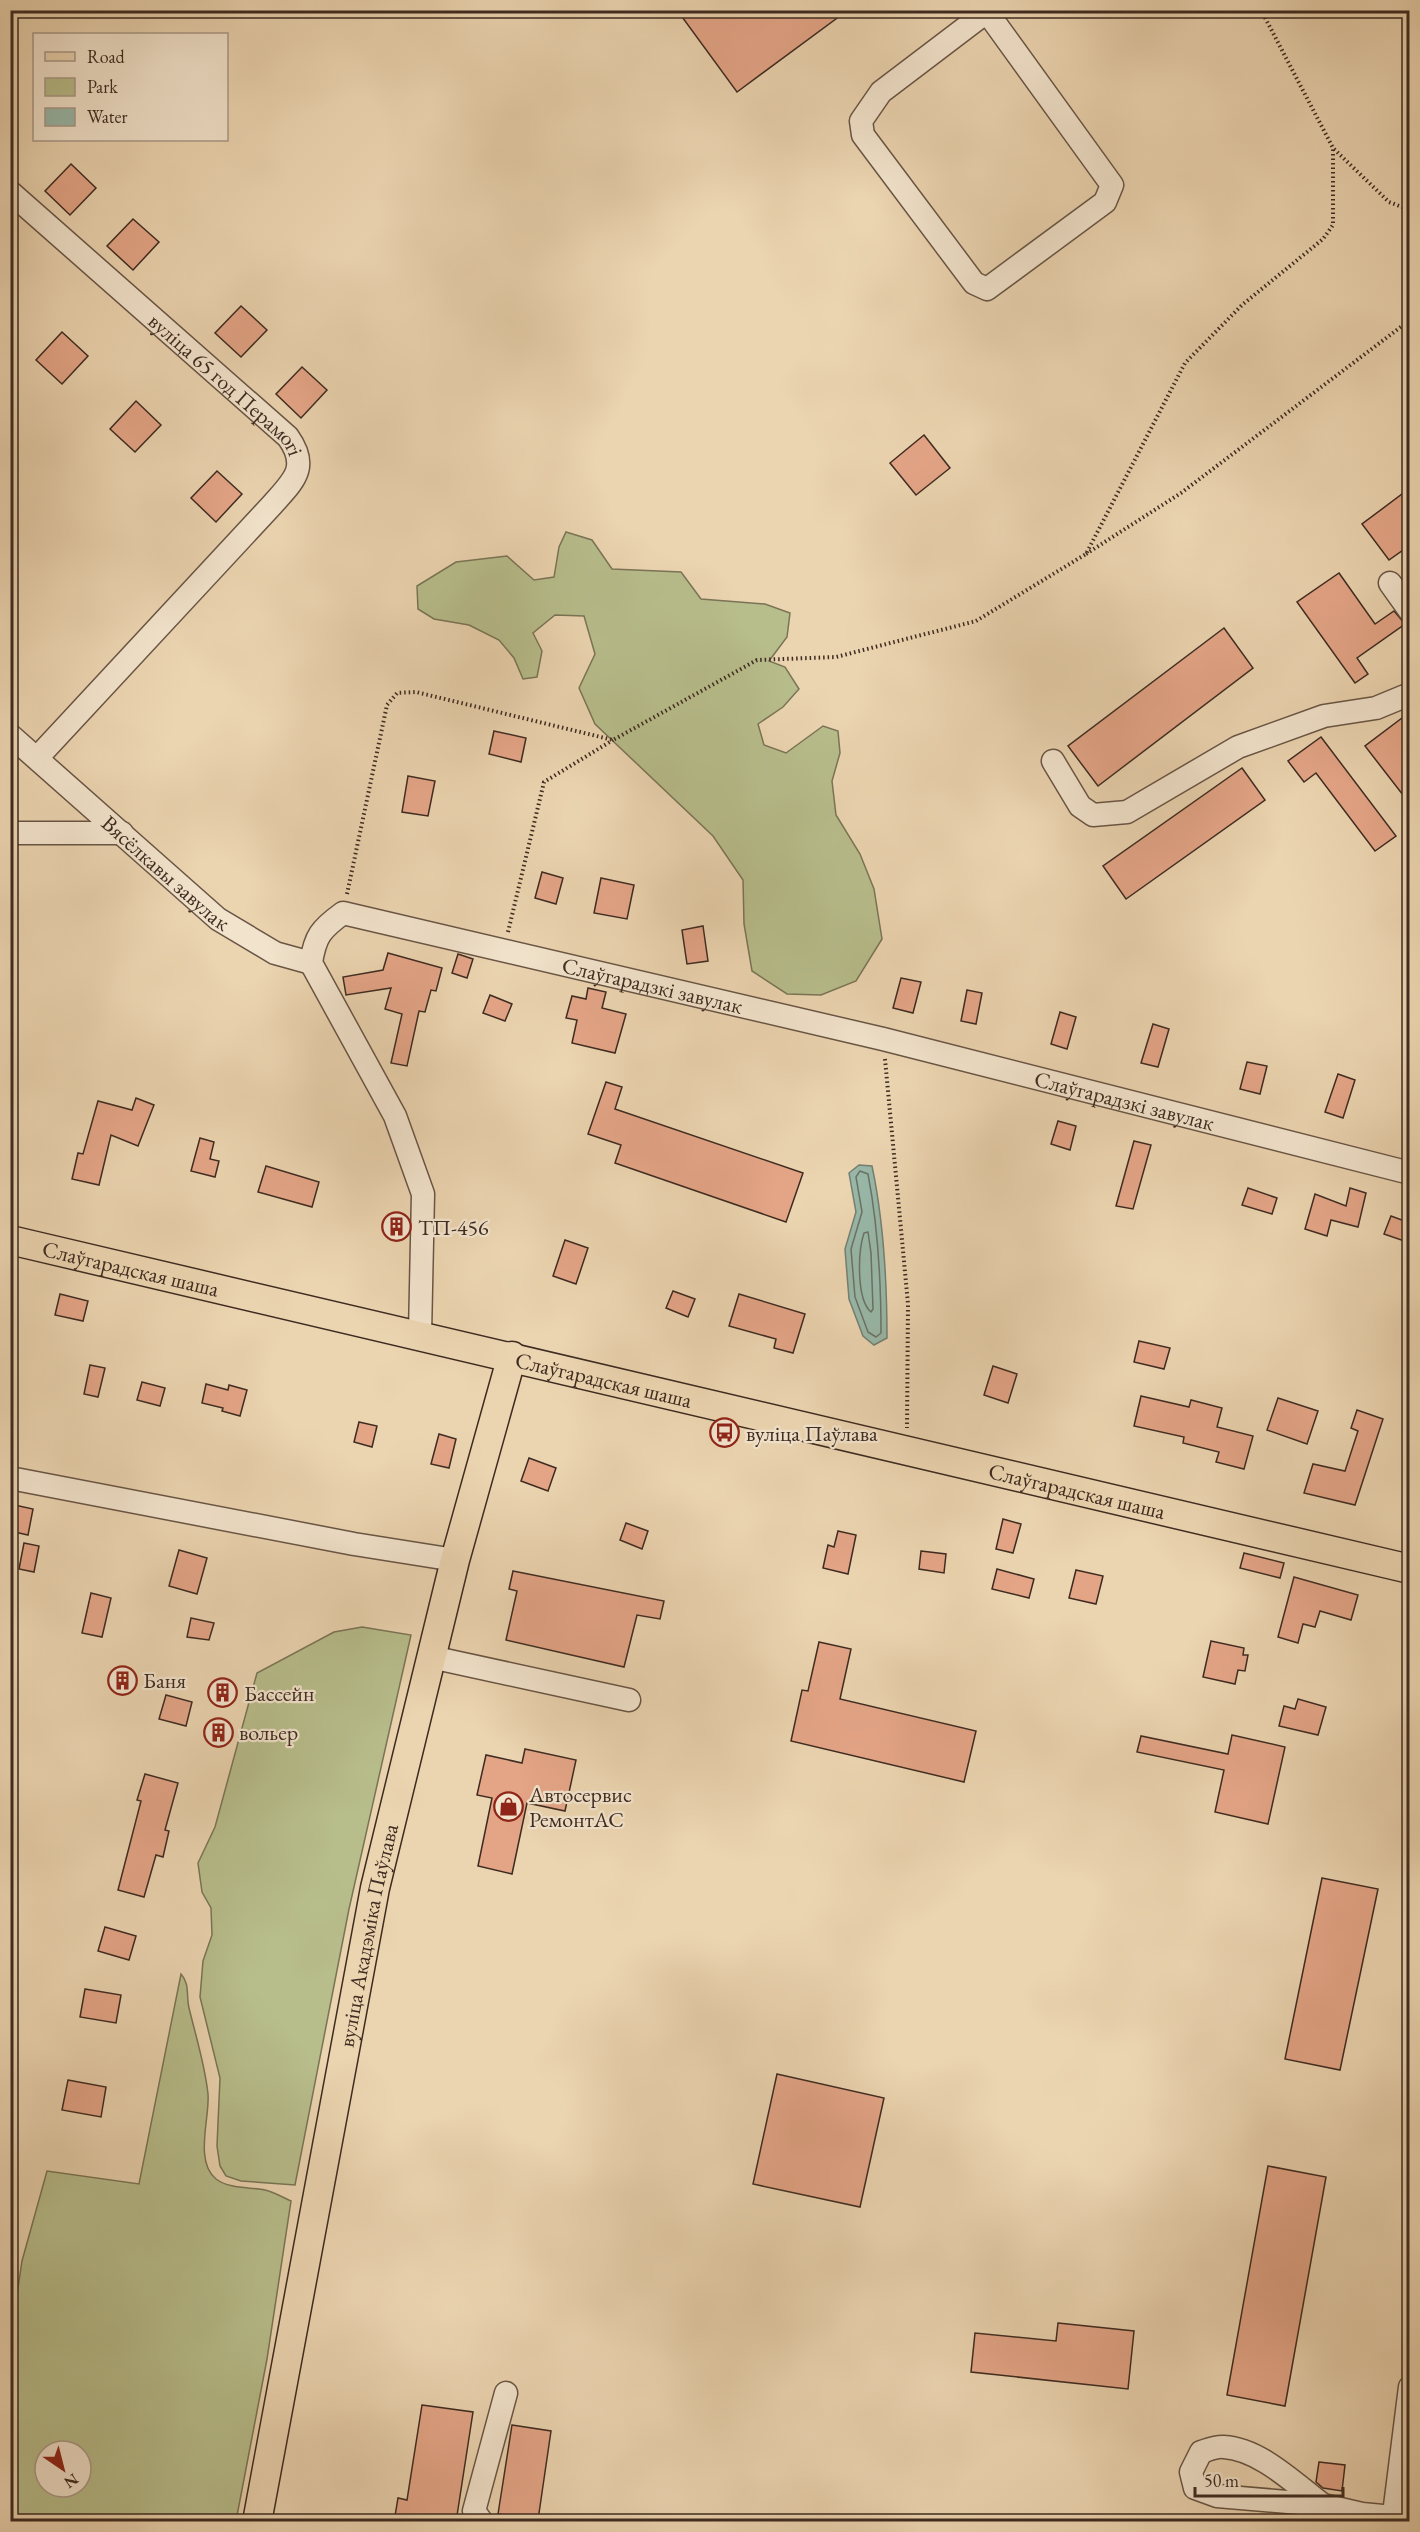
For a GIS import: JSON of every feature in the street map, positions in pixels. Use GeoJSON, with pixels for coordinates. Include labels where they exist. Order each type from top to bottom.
{"type":"FeatureCollection","features":[{"type":"Feature","properties":{"kind":"main road","name":"Слаўгарадская шаша"},"geometry":{"type":"LineString","coordinates":[[10,1239],[1410,1569]]}},
{"type":"Feature","properties":{"kind":"main road","name":"вуліца Акадэміка Паўлава"},"geometry":{"type":"LineString","coordinates":[[257,2522],[375,1888],[455,1560],[512,1356]]}},
{"type":"Feature","properties":{"kind":"street"},"geometry":{"type":"LineString","coordinates":[[988,11],[1112,185],[1105,202],[987,289],[974,283],[863,135],[861,121],[881,92],[988,11]]}},
{"type":"Feature","properties":{"kind":"street","name":"вуліца 65 год Перамогі"},"geometry":{"type":"LineString","coordinates":[[10,192],[288,437],[297,450],[299,463],[296,477],[272,505],[36,758]]}},
{"type":"Feature","properties":{"kind":"street"},"geometry":{"type":"LineString","coordinates":[[1390,583],[1410,611]]}},
{"type":"Feature","properties":{"kind":"street"},"geometry":{"type":"LineString","coordinates":[[1053,761],[1080,806],[1093,815],[1127,812],[1238,747],[1324,716],[1376,708],[1410,694]]}},
{"type":"Feature","properties":{"kind":"street","name":"Вясёлкавы завулак"},"geometry":{"type":"LineString","coordinates":[[10,735],[218,919],[275,953],[311,963]]}},
{"type":"Feature","properties":{"kind":"street"},"geometry":{"type":"LineString","coordinates":[[10,833],[122,833]]}},
{"type":"Feature","properties":{"kind":"street"},"geometry":{"type":"LineString","coordinates":[[343,913],[328,924],[314,941],[311,963],[395,1116],[423,1194],[420,1334]]}},
{"type":"Feature","properties":{"kind":"street","name":"Слаўгарадзкі завулак"},"geometry":{"type":"LineString","coordinates":[[343,913],[883,1039],[1410,1173]]}},
{"type":"Feature","properties":{"kind":"street"},"geometry":{"type":"LineString","coordinates":[[10,1478],[354,1544],[455,1560]]}},
{"type":"Feature","properties":{"kind":"street"},"geometry":{"type":"LineString","coordinates":[[431,1657],[629,1700]]}},
{"type":"Feature","properties":{"kind":"street"},"geometry":{"type":"LineString","coordinates":[[1323,2505],[1244,2450],[1221,2446],[1201,2452],[1191,2472],[1195,2488],[1217,2496],[1323,2505],[1393,2519],[1410,2387]]}},
{"type":"Feature","properties":{"kind":"street"},"geometry":{"type":"LineString","coordinates":[[482,2522],[474,2511],[506,2393]]}},
{"type":"Feature","properties":{"kind":"path"},"geometry":{"type":"LineString","coordinates":[[1261,10],[1333,148],[1389,202],[1410,210]]}},
{"type":"Feature","properties":{"kind":"path"},"geometry":{"type":"LineString","coordinates":[[1086,554],[1185,363],[1242,306],[1323,239],[1333,225],[1333,148]]}},
{"type":"Feature","properties":{"kind":"path"},"geometry":{"type":"LineString","coordinates":[[504,950],[544,782],[613,740],[757,660],[836,657],[976,621],[1181,493],[1410,320]]}},
{"type":"Feature","properties":{"kind":"path"},"geometry":{"type":"LineString","coordinates":[[343,913],[387,705],[397,693],[416,692],[613,740]]}},
{"type":"Feature","properties":{"kind":"path"},"geometry":{"type":"LineString","coordinates":[[883,1039],[908,1304],[907,1432]]}},
{"type":"Feature","properties":{"kind":"green space"},"geometry":{"type":"Polygon","coordinates":[[[566,532],[592,540],[612,569],[681,572],[701,599],[765,604],[790,613],[787,637],[769,661],[785,667],[799,689],[783,707],[758,724],[764,745],[786,753],[823,726],[838,731],[840,753],[832,781],[836,815],[860,854],[874,889],[882,939],[856,981],[821,995],[787,994],[752,971],[744,924],[743,880],[713,836],[595,724],[579,688],[595,654],[584,616],[555,615],[533,633],[542,651],[537,677],[523,679],[514,658],[499,640],[469,625],[434,619],[418,609],[417,586],[456,562],[507,556],[534,580],[554,577],[559,547],[566,532]]]}},
{"type":"Feature","properties":{"kind":"green space"},"geometry":{"type":"Polygon","coordinates":[[[362,1627],[411,1635],[349,1909],[295,2185],[241,2181],[226,2176],[220,2166],[217,2146],[220,2078],[200,1997],[203,1961],[212,1935],[211,1908],[202,1892],[198,1863],[215,1827],[257,1673],[334,1632],[362,1627]]]}},
{"type":"Feature","properties":{"kind":"green space"},"geometry":{"type":"Polygon","coordinates":[[[181,1974],[187,1986],[189,2008],[207,2083],[208,2104],[204,2151],[209,2171],[216,2179],[227,2185],[265,2190],[291,2201],[267,2359],[236,2521],[11,2521],[11,2335],[22,2261],[47,2171],[139,2184],[181,1974]]]}},
{"type":"Feature","properties":{"kind":"water"},"geometry":{"type":"Polygon","coordinates":[[[859,1165],[872,1166],[884,1252],[887,1338],[874,1345],[863,1336],[849,1299],[845,1249],[856,1212],[849,1173],[859,1165]]]}},
{"type":"Feature","properties":{"kind":"building"},"geometry":{"type":"Polygon","coordinates":[[[677,10],[848,10],[737,92],[677,10]]]}},
{"type":"Feature","properties":{"kind":"building"},"geometry":{"type":"Polygon","coordinates":[[[71,164],[96,188],[70,215],[45,191],[71,164]]]}},
{"type":"Feature","properties":{"kind":"building"},"geometry":{"type":"Polygon","coordinates":[[[133,219],[159,242],[133,270],[107,246],[133,219]]]}},
{"type":"Feature","properties":{"kind":"building"},"geometry":{"type":"Polygon","coordinates":[[[241,306],[267,330],[241,357],[215,333],[241,306]]]}},
{"type":"Feature","properties":{"kind":"building"},"geometry":{"type":"Polygon","coordinates":[[[62,332],[88,356],[62,384],[36,360],[62,332]]]}},
{"type":"Feature","properties":{"kind":"building"},"geometry":{"type":"Polygon","coordinates":[[[302,367],[327,390],[301,418],[276,394],[302,367]]]}},
{"type":"Feature","properties":{"kind":"building"},"geometry":{"type":"Polygon","coordinates":[[[136,401],[161,425],[135,452],[110,429],[136,401]]]}},
{"type":"Feature","properties":{"kind":"building"},"geometry":{"type":"Polygon","coordinates":[[[924,435],[950,468],[916,495],[890,463],[924,435]]]}},
{"type":"Feature","properties":{"kind":"building"},"geometry":{"type":"Polygon","coordinates":[[[217,471],[242,494],[216,522],[191,498],[217,471]]]}},
{"type":"Feature","properties":{"kind":"building"},"geometry":{"type":"Polygon","coordinates":[[[1410,488],[1410,545],[1389,560],[1362,524],[1410,488]]]}},
{"type":"Feature","properties":{"kind":"building"},"geometry":{"type":"Polygon","coordinates":[[[1339,573],[1375,624],[1394,611],[1405,624],[1357,658],[1368,674],[1355,683],[1297,602],[1339,573]]]}},
{"type":"Feature","properties":{"kind":"building"},"geometry":{"type":"Polygon","coordinates":[[[1224,628],[1253,668],[1098,786],[1068,746],[1224,628]]]}},
{"type":"Feature","properties":{"kind":"building"},"geometry":{"type":"Polygon","coordinates":[[[1410,712],[1410,804],[1365,746],[1410,712]]]}},
{"type":"Feature","properties":{"kind":"building"},"geometry":{"type":"Polygon","coordinates":[[[494,731],[526,738],[521,762],[489,754],[494,731]]]}},
{"type":"Feature","properties":{"kind":"building"},"geometry":{"type":"Polygon","coordinates":[[[1321,737],[1396,836],[1375,851],[1316,773],[1304,782],[1288,761],[1321,737]]]}},
{"type":"Feature","properties":{"kind":"building"},"geometry":{"type":"Polygon","coordinates":[[[1242,768],[1265,800],[1126,899],[1103,866],[1242,768]]]}},
{"type":"Feature","properties":{"kind":"building"},"geometry":{"type":"Polygon","coordinates":[[[408,776],[435,781],[428,816],[402,812],[408,776]]]}},
{"type":"Feature","properties":{"kind":"building"},"geometry":{"type":"Polygon","coordinates":[[[542,872],[563,878],[556,904],[535,898],[542,872]]]}},
{"type":"Feature","properties":{"kind":"building"},"geometry":{"type":"Polygon","coordinates":[[[601,878],[634,885],[627,919],[594,913],[601,878]]]}},
{"type":"Feature","properties":{"kind":"building"},"geometry":{"type":"Polygon","coordinates":[[[703,926],[708,961],[687,964],[682,930],[703,926]]]}},
{"type":"Feature","properties":{"kind":"building"},"geometry":{"type":"Polygon","coordinates":[[[388,953],[442,968],[436,991],[431,990],[425,1012],[419,1011],[407,1066],[391,1063],[402,1014],[385,1009],[391,988],[346,995],[343,977],[383,970],[388,953]]]}},
{"type":"Feature","properties":{"kind":"building"},"geometry":{"type":"Polygon","coordinates":[[[458,954],[473,959],[467,978],[452,973],[458,954]]]}},
{"type":"Feature","properties":{"kind":"building"},"geometry":{"type":"Polygon","coordinates":[[[901,978],[921,982],[913,1013],[893,1008],[901,978]]]}},
{"type":"Feature","properties":{"kind":"building"},"geometry":{"type":"Polygon","coordinates":[[[588,988],[606,992],[602,1008],[626,1014],[615,1053],[572,1043],[577,1020],[566,1018],[572,996],[586,999],[588,988]]]}},
{"type":"Feature","properties":{"kind":"building"},"geometry":{"type":"Polygon","coordinates":[[[967,990],[982,993],[976,1024],[961,1021],[967,990]]]}},
{"type":"Feature","properties":{"kind":"building"},"geometry":{"type":"Polygon","coordinates":[[[490,995],[512,1004],[505,1021],[483,1013],[490,995]]]}},
{"type":"Feature","properties":{"kind":"building"},"geometry":{"type":"Polygon","coordinates":[[[1060,1012],[1076,1017],[1067,1049],[1051,1044],[1060,1012]]]}},
{"type":"Feature","properties":{"kind":"building"},"geometry":{"type":"Polygon","coordinates":[[[1153,1024],[1169,1029],[1158,1067],[1141,1063],[1153,1024]]]}},
{"type":"Feature","properties":{"kind":"building"},"geometry":{"type":"Polygon","coordinates":[[[1247,1062],[1267,1066],[1260,1094],[1240,1089],[1247,1062]]]}},
{"type":"Feature","properties":{"kind":"building"},"geometry":{"type":"Polygon","coordinates":[[[1338,1074],[1355,1080],[1343,1118],[1325,1112],[1338,1074]]]}},
{"type":"Feature","properties":{"kind":"building"},"geometry":{"type":"Polygon","coordinates":[[[606,1082],[622,1087],[615,1109],[803,1173],[786,1222],[615,1163],[621,1145],[588,1134],[606,1082]]]}},
{"type":"Feature","properties":{"kind":"building"},"geometry":{"type":"Polygon","coordinates":[[[136,1098],[154,1105],[138,1146],[111,1135],[99,1185],[72,1179],[78,1153],[83,1154],[98,1101],[132,1110],[136,1098]]]}},
{"type":"Feature","properties":{"kind":"building"},"geometry":{"type":"Polygon","coordinates":[[[1058,1121],[1076,1126],[1070,1150],[1051,1144],[1058,1121]]]}},
{"type":"Feature","properties":{"kind":"building"},"geometry":{"type":"Polygon","coordinates":[[[200,1138],[214,1142],[210,1159],[219,1161],[215,1177],[191,1171],[200,1138]]]}},
{"type":"Feature","properties":{"kind":"building"},"geometry":{"type":"Polygon","coordinates":[[[1134,1141],[1151,1145],[1133,1209],[1116,1206],[1134,1141]]]}},
{"type":"Feature","properties":{"kind":"building"},"geometry":{"type":"Polygon","coordinates":[[[266,1166],[319,1182],[312,1207],[258,1192],[266,1166]]]}},
{"type":"Feature","properties":{"kind":"building"},"geometry":{"type":"Polygon","coordinates":[[[1248,1188],[1277,1198],[1272,1214],[1242,1205],[1248,1188]]]}},
{"type":"Feature","properties":{"kind":"building"},"geometry":{"type":"Polygon","coordinates":[[[1350,1188],[1366,1193],[1358,1227],[1331,1220],[1327,1236],[1305,1229],[1315,1194],[1346,1206],[1350,1188]]]}},
{"type":"Feature","properties":{"kind":"building"},"geometry":{"type":"Polygon","coordinates":[[[1391,1216],[1410,1223],[1410,1243],[1384,1234],[1391,1216]]]}},
{"type":"Feature","properties":{"kind":"building"},"geometry":{"type":"Polygon","coordinates":[[[565,1240],[588,1248],[576,1284],[553,1276],[565,1240]]]}},
{"type":"Feature","properties":{"kind":"building"},"geometry":{"type":"Polygon","coordinates":[[[673,1291],[695,1299],[688,1317],[666,1308],[673,1291]]]}},
{"type":"Feature","properties":{"kind":"building"},"geometry":{"type":"Polygon","coordinates":[[[60,1294],[88,1301],[83,1321],[55,1315],[60,1294]]]}},
{"type":"Feature","properties":{"kind":"building"},"geometry":{"type":"Polygon","coordinates":[[[739,1294],[805,1314],[793,1353],[774,1348],[776,1339],[729,1326],[739,1294]]]}},
{"type":"Feature","properties":{"kind":"building"},"geometry":{"type":"Polygon","coordinates":[[[1139,1341],[1170,1348],[1164,1369],[1134,1362],[1139,1341]]]}},
{"type":"Feature","properties":{"kind":"building"},"geometry":{"type":"Polygon","coordinates":[[[90,1365],[105,1368],[98,1397],[84,1394],[90,1365]]]}},
{"type":"Feature","properties":{"kind":"building"},"geometry":{"type":"Polygon","coordinates":[[[993,1366],[1017,1374],[1008,1403],[984,1395],[993,1366]]]}},
{"type":"Feature","properties":{"kind":"building"},"geometry":{"type":"Polygon","coordinates":[[[142,1382],[165,1388],[160,1406],[137,1400],[142,1382]]]}},
{"type":"Feature","properties":{"kind":"building"},"geometry":{"type":"Polygon","coordinates":[[[206,1384],[228,1390],[229,1385],[247,1390],[240,1416],[222,1411],[223,1408],[202,1403],[206,1384]]]}},
{"type":"Feature","properties":{"kind":"building"},"geometry":{"type":"Polygon","coordinates":[[[1141,1396],[1189,1407],[1191,1400],[1222,1408],[1217,1427],[1253,1436],[1244,1469],[1216,1462],[1219,1452],[1183,1443],[1184,1437],[1134,1426],[1141,1396]]]}},
{"type":"Feature","properties":{"kind":"building"},"geometry":{"type":"Polygon","coordinates":[[[1278,1398],[1318,1411],[1307,1444],[1267,1430],[1278,1398]]]}},
{"type":"Feature","properties":{"kind":"building"},"geometry":{"type":"Polygon","coordinates":[[[1357,1410],[1383,1419],[1355,1505],[1304,1493],[1313,1464],[1345,1471],[1358,1431],[1351,1428],[1357,1410]]]}},
{"type":"Feature","properties":{"kind":"building"},"geometry":{"type":"Polygon","coordinates":[[[359,1422],[377,1426],[372,1447],[354,1442],[359,1422]]]}},
{"type":"Feature","properties":{"kind":"building"},"geometry":{"type":"Polygon","coordinates":[[[439,1434],[456,1439],[449,1468],[431,1464],[439,1434]]]}},
{"type":"Feature","properties":{"kind":"building"},"geometry":{"type":"Polygon","coordinates":[[[529,1458],[556,1468],[548,1491],[521,1481],[529,1458]]]}},
{"type":"Feature","properties":{"kind":"building"},"geometry":{"type":"Polygon","coordinates":[[[10,1504],[33,1509],[28,1535],[10,1531],[10,1504]]]}},
{"type":"Feature","properties":{"kind":"building"},"geometry":{"type":"Polygon","coordinates":[[[1003,1519],[1021,1524],[1013,1553],[996,1549],[1003,1519]]]}},
{"type":"Feature","properties":{"kind":"building"},"geometry":{"type":"Polygon","coordinates":[[[626,1523],[648,1531],[642,1549],[620,1540],[626,1523]]]}},
{"type":"Feature","properties":{"kind":"building"},"geometry":{"type":"Polygon","coordinates":[[[838,1531],[856,1535],[848,1574],[823,1568],[828,1545],[834,1547],[838,1531]]]}},
{"type":"Feature","properties":{"kind":"building"},"geometry":{"type":"Polygon","coordinates":[[[24,1543],[39,1546],[34,1572],[19,1569],[24,1543]]]}},
{"type":"Feature","properties":{"kind":"building"},"geometry":{"type":"Polygon","coordinates":[[[179,1550],[207,1558],[197,1594],[169,1586],[179,1550]]]}},
{"type":"Feature","properties":{"kind":"building"},"geometry":{"type":"Polygon","coordinates":[[[921,1551],[946,1554],[944,1573],[919,1569],[921,1551]]]}},
{"type":"Feature","properties":{"kind":"building"},"geometry":{"type":"Polygon","coordinates":[[[1244,1553],[1284,1563],[1280,1578],[1240,1568],[1244,1553]]]}},
{"type":"Feature","properties":{"kind":"building"},"geometry":{"type":"Polygon","coordinates":[[[997,1569],[1034,1579],[1029,1598],[992,1589],[997,1569]]]}},
{"type":"Feature","properties":{"kind":"building"},"geometry":{"type":"Polygon","coordinates":[[[1076,1570],[1103,1576],[1096,1604],[1069,1598],[1076,1570]]]}},
{"type":"Feature","properties":{"kind":"building"},"geometry":{"type":"Polygon","coordinates":[[[513,1571],[664,1601],[660,1619],[637,1615],[624,1667],[506,1640],[517,1591],[509,1589],[513,1571]]]}},
{"type":"Feature","properties":{"kind":"building"},"geometry":{"type":"Polygon","coordinates":[[[1294,1577],[1358,1595],[1351,1620],[1320,1611],[1315,1627],[1303,1624],[1298,1643],[1278,1637],[1294,1577]]]}},
{"type":"Feature","properties":{"kind":"building"},"geometry":{"type":"Polygon","coordinates":[[[91,1593],[111,1598],[102,1637],[82,1633],[91,1593]]]}},
{"type":"Feature","properties":{"kind":"building"},"geometry":{"type":"Polygon","coordinates":[[[191,1618],[214,1623],[209,1640],[187,1637],[191,1618]]]}},
{"type":"Feature","properties":{"kind":"building"},"geometry":{"type":"Polygon","coordinates":[[[1211,1641],[1244,1648],[1243,1655],[1248,1655],[1245,1671],[1238,1670],[1235,1684],[1203,1677],[1211,1641]]]}},
{"type":"Feature","properties":{"kind":"building"},"geometry":{"type":"Polygon","coordinates":[[[819,1642],[851,1649],[840,1699],[976,1731],[964,1782],[791,1741],[802,1690],[808,1691],[819,1642]]]}},
{"type":"Feature","properties":{"kind":"building"},"geometry":{"type":"Polygon","coordinates":[[[166,1695],[192,1702],[186,1726],[159,1719],[166,1695]]]}},
{"type":"Feature","properties":{"kind":"building"},"geometry":{"type":"Polygon","coordinates":[[[1298,1699],[1326,1707],[1318,1735],[1279,1726],[1284,1706],[1295,1709],[1298,1699]]]}},
{"type":"Feature","properties":{"kind":"building"},"geometry":{"type":"Polygon","coordinates":[[[1232,1735],[1285,1747],[1268,1824],[1215,1812],[1224,1770],[1137,1752],[1141,1736],[1228,1754],[1232,1735]]]}},
{"type":"Feature","properties":{"kind":"building","name":"Автосервис РемонтАС"},"geometry":{"type":"Polygon","coordinates":[[[525,1749],[576,1760],[565,1811],[527,1803],[512,1874],[478,1866],[492,1798],[477,1795],[486,1755],[522,1763],[525,1749]]]}},
{"type":"Feature","properties":{"kind":"building"},"geometry":{"type":"Polygon","coordinates":[[[145,1774],[178,1783],[165,1830],[169,1831],[163,1857],[156,1855],[144,1897],[118,1890],[141,1801],[137,1800],[145,1774]]]}},
{"type":"Feature","properties":{"kind":"building"},"geometry":{"type":"Polygon","coordinates":[[[1322,1878],[1378,1889],[1340,2070],[1285,2059],[1322,1878]]]}},
{"type":"Feature","properties":{"kind":"building"},"geometry":{"type":"Polygon","coordinates":[[[105,1927],[136,1936],[129,1960],[98,1951],[105,1927]]]}},
{"type":"Feature","properties":{"kind":"building"},"geometry":{"type":"Polygon","coordinates":[[[85,1989],[121,1995],[116,2023],[80,2017],[85,1989]]]}},
{"type":"Feature","properties":{"kind":"building"},"geometry":{"type":"Polygon","coordinates":[[[777,2074],[884,2098],[860,2207],[753,2184],[777,2074]]]}},
{"type":"Feature","properties":{"kind":"building"},"geometry":{"type":"Polygon","coordinates":[[[68,2080],[106,2087],[101,2117],[62,2110],[68,2080]]]}},
{"type":"Feature","properties":{"kind":"building"},"geometry":{"type":"Polygon","coordinates":[[[1268,2166],[1326,2177],[1285,2406],[1227,2395],[1268,2166]]]}},
{"type":"Feature","properties":{"kind":"building"},"geometry":{"type":"Polygon","coordinates":[[[1058,2323],[1134,2331],[1128,2389],[971,2372],[975,2333],[1056,2341],[1058,2323]]]}},
{"type":"Feature","properties":{"kind":"building"},"geometry":{"type":"Polygon","coordinates":[[[422,2405],[473,2412],[456,2522],[394,2522],[398,2498],[407,2500],[422,2405]]]}},
{"type":"Feature","properties":{"kind":"building"},"geometry":{"type":"Polygon","coordinates":[[[512,2425],[551,2431],[538,2520],[498,2514],[512,2425]]]}},
{"type":"Feature","properties":{"kind":"building"},"geometry":{"type":"Polygon","coordinates":[[[1319,2462],[1345,2465],[1342,2491],[1323,2488],[1316,2482],[1319,2462]]]}},
{"type":"Feature","properties":{"kind":"place","name":"ТП-456"},"geometry":{"type":"Point","coordinates":[397,1227]}},
{"type":"Feature","properties":{"kind":"place","name":"вуліца Паўлава"},"geometry":{"type":"Point","coordinates":[725,1433]}},
{"type":"Feature","properties":{"kind":"place","name":"Баня"},"geometry":{"type":"Point","coordinates":[122,1680]}},
{"type":"Feature","properties":{"kind":"place","name":"Бассейн"},"geometry":{"type":"Point","coordinates":[223,1693]}},
{"type":"Feature","properties":{"kind":"place","name":"вольер"},"geometry":{"type":"Point","coordinates":[218,1732]}},
{"type":"Feature","properties":{"kind":"place","name":"Автосервис РемонтАС"},"geometry":{"type":"Point","coordinates":[508,1807]}}]}
